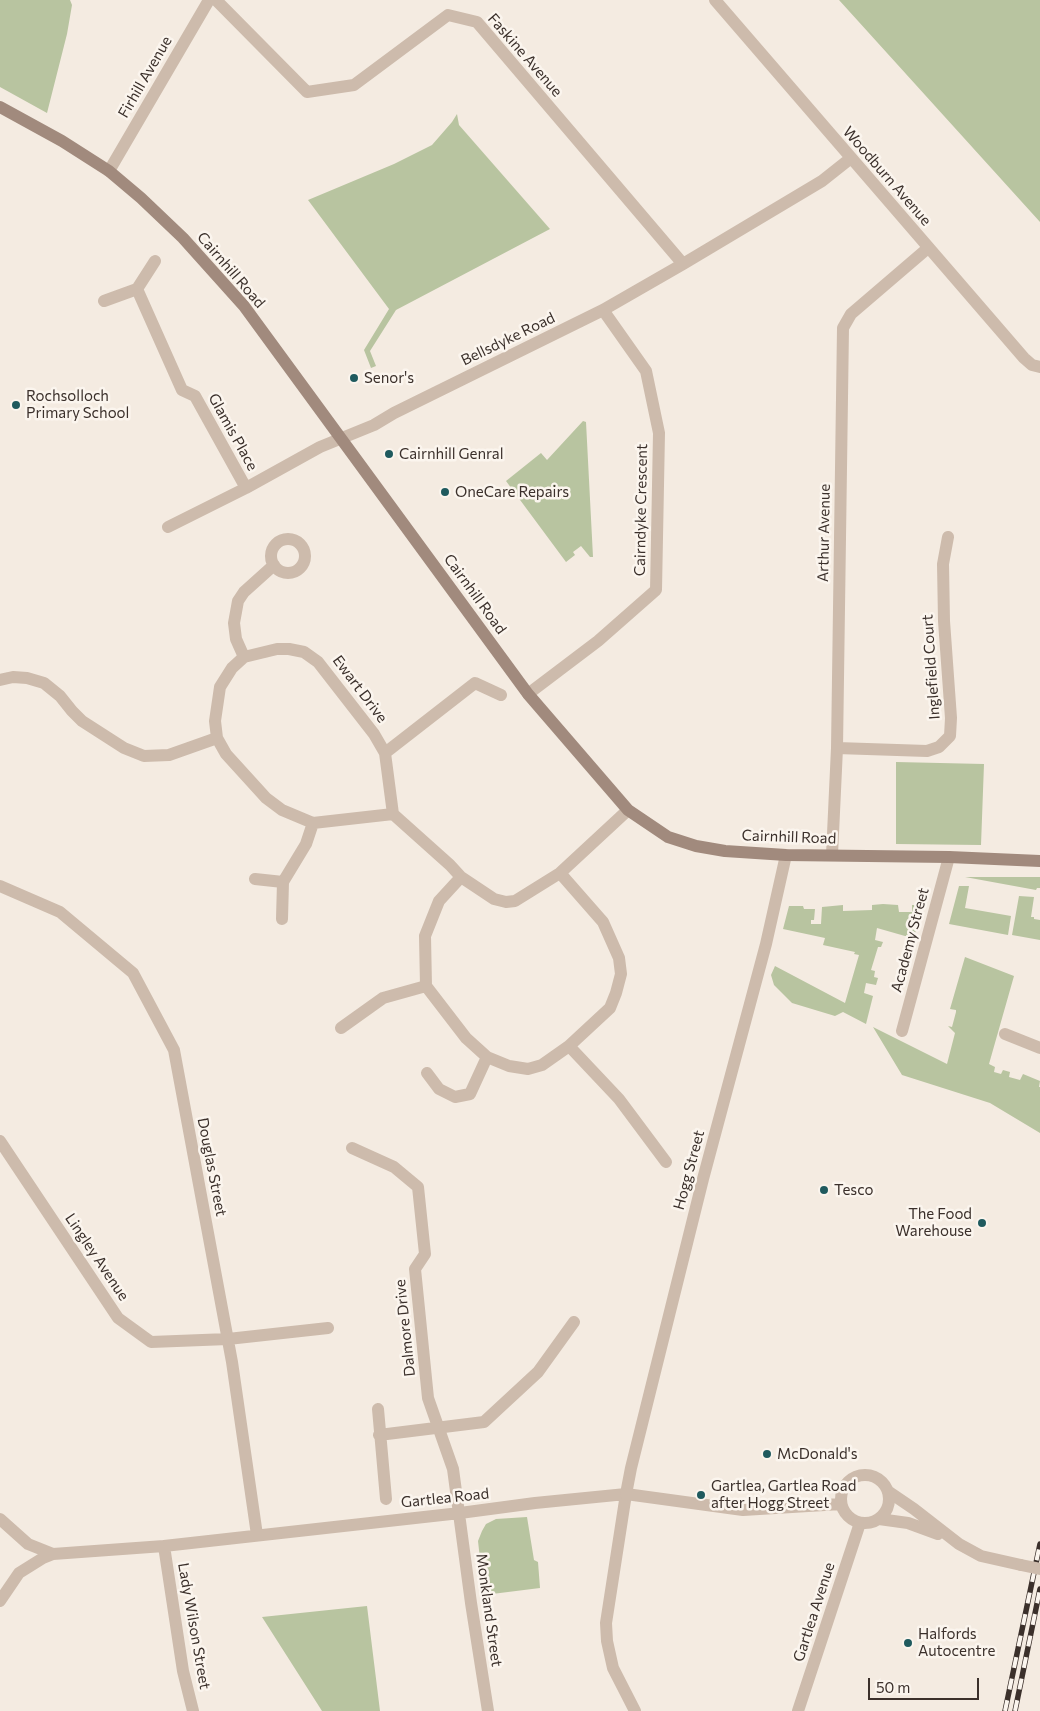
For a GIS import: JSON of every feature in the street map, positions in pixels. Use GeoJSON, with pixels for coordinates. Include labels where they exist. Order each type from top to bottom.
{"type":"FeatureCollection","features":[{"type":"Feature","properties":{"kind":"main road","name":"Cairnhill Road"},"geometry":{"type":"LineString","coordinates":[[0,106],[110,171],[183,238],[244,306],[528,694],[628,810],[668,836],[696,846],[725,852],[1040,861]]}},
{"type":"Feature","properties":{"kind":"street","name":"Firhill Avenue"},"geometry":{"type":"LineString","coordinates":[[110,171],[209,0]]}},
{"type":"Feature","properties":{"kind":"street","name":"Faskine Avenue"},"geometry":{"type":"LineString","coordinates":[[216,0],[307,92],[354,85],[448,15],[477,22],[683,264]]}},
{"type":"Feature","properties":{"kind":"street","name":"Woodburn Avenue"},"geometry":{"type":"LineString","coordinates":[[715,0],[1024,358],[1032,365],[1040,367]]}},
{"type":"Feature","properties":{"kind":"street","name":"Bellsdyke Road"},"geometry":{"type":"LineString","coordinates":[[168,527],[246,488],[320,447],[374,426],[394,413],[603,310],[822,181],[851,158]]}},
{"type":"Feature","properties":{"kind":"street","name":"Arthur Avenue"},"geometry":{"type":"LineString","coordinates":[[832,855],[837,748],[843,328],[851,314],[928,248]]}},
{"type":"Feature","properties":{"kind":"street"},"geometry":{"type":"LineString","coordinates":[[104,301],[137,289],[155,261]]}},
{"type":"Feature","properties":{"kind":"street","name":"Glamis Place"},"geometry":{"type":"LineString","coordinates":[[137,289],[182,390],[195,396],[246,488]]}},
{"type":"Feature","properties":{"kind":"street","name":"Cairndyke Crescent"},"geometry":{"type":"LineString","coordinates":[[528,694],[629,616],[656,590],[659,433],[646,370],[603,310]]}},
{"type":"Feature","properties":{"kind":"street","name":"Inglefield Court"},"geometry":{"type":"LineString","coordinates":[[837,748],[927,751],[939,747],[950,736],[951,718],[942,564],[948,537]]}},
{"type":"Feature","properties":{"kind":"street"},"geometry":{"type":"LineString","coordinates":[[274,565],[244,592],[238,601],[234,623],[236,639],[244,657],[232,668],[220,687],[215,721],[217,738],[226,754],[266,798],[282,810],[313,823],[393,814],[461,877],[494,899],[506,902],[515,902],[560,873],[628,810]]}},
{"type":"Feature","properties":{"kind":"street","name":"Ewart Drive"},"geometry":{"type":"LineString","coordinates":[[244,657],[277,649],[289,649],[304,652],[318,662],[374,734],[385,753],[393,814]]}},
{"type":"Feature","properties":{"kind":"street"},"geometry":{"type":"LineString","coordinates":[[0,680],[27,678],[44,684],[60,696],[72,712],[82,721],[124,748],[144,756],[169,755],[217,738]]}},
{"type":"Feature","properties":{"kind":"street"},"geometry":{"type":"LineString","coordinates":[[385,753],[475,683],[501,695]]}},
{"type":"Feature","properties":{"kind":"street"},"geometry":{"type":"LineString","coordinates":[[282,919],[283,882],[306,844],[313,823]]}},
{"type":"Feature","properties":{"kind":"street","name":"Hogg Street"},"geometry":{"type":"LineString","coordinates":[[635,1711],[613,1668],[607,1641],[606,1623],[626,1494],[703,1179],[774,911],[786,855]]}},
{"type":"Feature","properties":{"kind":"street","name":"Academy Street"},"geometry":{"type":"LineString","coordinates":[[902,1031],[949,857]]}},
{"type":"Feature","properties":{"kind":"street"},"geometry":{"type":"LineString","coordinates":[[461,877],[439,901],[425,936],[426,986],[466,1038],[487,1057],[509,1066],[528,1070],[542,1065],[569,1046],[610,1008],[621,974],[619,958],[603,922],[560,873]]}},
{"type":"Feature","properties":{"kind":"street"},"geometry":{"type":"LineString","coordinates":[[255,879],[283,882]]}},
{"type":"Feature","properties":{"kind":"street","name":"Douglas Street"},"geometry":{"type":"LineString","coordinates":[[0,886],[60,912],[133,973],[174,1050],[228,1339],[257,1535]]}},
{"type":"Feature","properties":{"kind":"street"},"geometry":{"type":"LineString","coordinates":[[341,1028],[383,998],[426,986]]}},
{"type":"Feature","properties":{"kind":"street"},"geometry":{"type":"LineString","coordinates":[[1005,1034],[1040,1048]]}},
{"type":"Feature","properties":{"kind":"street"},"geometry":{"type":"LineString","coordinates":[[569,1046],[619,1099],[666,1162]]}},
{"type":"Feature","properties":{"kind":"street"},"geometry":{"type":"LineString","coordinates":[[427,1073],[439,1089],[455,1096],[470,1094],[487,1057]]}},
{"type":"Feature","properties":{"kind":"street","name":"Lingley Avenue"},"geometry":{"type":"LineString","coordinates":[[0,1141],[118,1318],[150,1342],[228,1339],[328,1328]]}},
{"type":"Feature","properties":{"kind":"street","name":"Dalmore Drive"},"geometry":{"type":"LineString","coordinates":[[352,1148],[394,1167],[418,1187],[425,1254],[415,1269],[428,1398],[453,1469],[460,1513]]}},
{"type":"Feature","properties":{"kind":"street"},"geometry":{"type":"LineString","coordinates":[[379,1435],[484,1422],[538,1372],[574,1322]]}},
{"type":"Feature","properties":{"kind":"street"},"geometry":{"type":"LineString","coordinates":[[378,1409],[386,1499]]}},
{"type":"Feature","properties":{"kind":"street"},"geometry":{"type":"LineString","coordinates":[[868,1475],[877,1478],[884,1484],[888,1492],[889,1502],[886,1512],[879,1519],[871,1523],[860,1523],[851,1519],[845,1513],[841,1504],[843,1489],[848,1482],[856,1477],[868,1475]]}},
{"type":"Feature","properties":{"kind":"street"},"geometry":{"type":"LineString","coordinates":[[888,1492],[914,1509],[954,1541]]}},
{"type":"Feature","properties":{"kind":"street","name":"Gartlea Road"},"geometry":{"type":"LineString","coordinates":[[0,1600],[19,1573],[53,1554],[164,1546],[626,1494],[743,1510],[841,1504]]}},
{"type":"Feature","properties":{"kind":"street","name":"Monkland Street"},"geometry":{"type":"LineString","coordinates":[[460,1513],[471,1603],[488,1711]]}},
{"type":"Feature","properties":{"kind":"street","name":"Gartlea Road"},"geometry":{"type":"LineString","coordinates":[[0,1519],[28,1544],[53,1554]]}},
{"type":"Feature","properties":{"kind":"street"},"geometry":{"type":"LineString","coordinates":[[879,1519],[913,1524],[954,1541],[981,1556],[1040,1569]]}},
{"type":"Feature","properties":{"kind":"street","name":"Gartlea Avenue"},"geometry":{"type":"LineString","coordinates":[[798,1711],[860,1523]]}},
{"type":"Feature","properties":{"kind":"street","name":"Lady Wilson Street"},"geometry":{"type":"LineString","coordinates":[[164,1546],[183,1671],[193,1711]]}},
{"type":"Feature","properties":{"kind":"green space"},"geometry":{"type":"Polygon","coordinates":[[[0,0],[70,0],[72,5],[67,34],[47,113],[0,87],[0,0]]]}},
{"type":"Feature","properties":{"kind":"green space"},"geometry":{"type":"Polygon","coordinates":[[[839,0],[1040,0],[1040,222],[839,0]]]}},
{"type":"Feature","properties":{"kind":"green space"},"geometry":{"type":"Polygon","coordinates":[[[457,114],[459,125],[550,229],[396,310],[370,351],[376,366],[371,368],[364,350],[389,309],[308,200],[394,164],[432,145],[457,114]]]}},
{"type":"Feature","properties":{"kind":"green space"},"geometry":{"type":"Polygon","coordinates":[[[583,421],[586,422],[593,557],[590,557],[581,546],[573,552],[575,555],[566,562],[506,481],[541,453],[547,460],[583,421]]]}},
{"type":"Feature","properties":{"kind":"green space"},"geometry":{"type":"Polygon","coordinates":[[[896,762],[984,764],[981,845],[896,844],[896,762]]]}},
{"type":"Feature","properties":{"kind":"green space"},"geometry":{"type":"Polygon","coordinates":[[[965,877],[1040,877],[1040,888],[1036,890],[965,877]]]}},
{"type":"Feature","properties":{"kind":"green space"},"geometry":{"type":"Polygon","coordinates":[[[959,886],[969,886],[965,908],[1011,916],[1008,935],[949,924],[959,886]]]}},
{"type":"Feature","properties":{"kind":"green space"},"geometry":{"type":"Polygon","coordinates":[[[1019,896],[1034,897],[1031,917],[1040,920],[1040,940],[1012,935],[1019,896]]]}},
{"type":"Feature","properties":{"kind":"green space"},"geometry":{"type":"Polygon","coordinates":[[[843,905],[843,911],[872,910],[872,905],[898,905],[899,912],[912,912],[912,905],[923,905],[914,937],[877,928],[875,940],[883,942],[881,947],[878,947],[871,970],[875,971],[874,977],[878,978],[876,985],[866,983],[864,993],[873,996],[866,1024],[843,1012],[835,1016],[792,1003],[774,985],[771,975],[775,966],[845,1003],[859,955],[854,954],[855,952],[823,945],[825,938],[783,929],[789,906],[803,906],[804,909],[815,909],[814,920],[811,920],[811,924],[821,924],[822,907],[843,905]]]}},
{"type":"Feature","properties":{"kind":"green space"},"geometry":{"type":"Polygon","coordinates":[[[965,957],[1014,976],[989,1064],[995,1067],[994,1072],[1001,1074],[1003,1070],[1010,1072],[1009,1077],[1020,1080],[1023,1074],[1040,1081],[1040,1133],[990,1103],[902,1075],[873,1027],[947,1064],[955,1033],[948,1026],[952,1027],[956,1010],[950,1009],[965,957]]]}},
{"type":"Feature","properties":{"kind":"green space"},"geometry":{"type":"Polygon","coordinates":[[[527,1517],[534,1560],[538,1562],[540,1588],[484,1595],[478,1541],[482,1531],[486,1524],[496,1519],[527,1517]]]}},
{"type":"Feature","properties":{"kind":"green space"},"geometry":{"type":"Polygon","coordinates":[[[367,1606],[380,1711],[322,1711],[262,1617],[367,1606]]]}},
{"type":"Feature","properties":{"kind":"railway"},"geometry":{"type":"LineString","coordinates":[[1005,1711],[1040,1544]]}},
{"type":"Feature","properties":{"kind":"railway"},"geometry":{"type":"LineString","coordinates":[[1015,1711],[1040,1589]]}},
{"type":"Feature","properties":{"kind":"place","name":"Senor's"},"geometry":{"type":"Point","coordinates":[354,378]}},
{"type":"Feature","properties":{"kind":"place","name":"Rochsolloch Primary School"},"geometry":{"type":"Point","coordinates":[16,405]}},
{"type":"Feature","properties":{"kind":"place","name":"Cairnhill Genral"},"geometry":{"type":"Point","coordinates":[389,454]}},
{"type":"Feature","properties":{"kind":"place","name":"OneCare Repairs"},"geometry":{"type":"Point","coordinates":[445,492]}},
{"type":"Feature","properties":{"kind":"place","name":"Tesco"},"geometry":{"type":"Point","coordinates":[824,1190]}},
{"type":"Feature","properties":{"kind":"place","name":"The Food Warehouse"},"geometry":{"type":"Point","coordinates":[982,1223]}},
{"type":"Feature","properties":{"kind":"place","name":"McDonald's"},"geometry":{"type":"Point","coordinates":[767,1454]}},
{"type":"Feature","properties":{"kind":"place","name":"Gartlea, Gartlea Road after Hogg Street"},"geometry":{"type":"Point","coordinates":[701,1495]}},
{"type":"Feature","properties":{"kind":"place","name":"Halfords Autocentre"},"geometry":{"type":"Point","coordinates":[908,1643]}}]}
